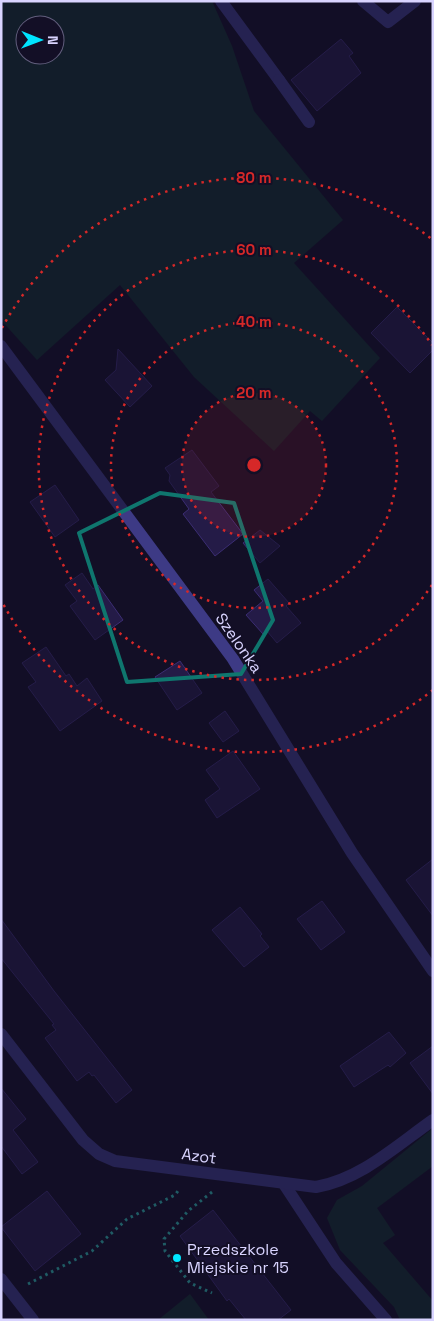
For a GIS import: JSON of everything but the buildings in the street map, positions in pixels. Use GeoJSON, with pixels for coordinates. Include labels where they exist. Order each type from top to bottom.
{"type":"FeatureCollection","features":[{"type":"Feature","properties":{"kind":"street"},"geometry":{"type":"LineString","coordinates":[[221,1],[309,122]]}},
{"type":"Feature","properties":{"kind":"street"},"geometry":{"type":"LineString","coordinates":[[363,1],[388,22],[415,1]]}},
{"type":"Feature","properties":{"kind":"street","name":"Szelonka"},"geometry":{"type":"LineString","coordinates":[[1,346],[233,659],[352,853],[433,971]]}},
{"type":"Feature","properties":{"kind":"street","name":"Azot"},"geometry":{"type":"LineString","coordinates":[[1,1034],[83,1140],[99,1154],[115,1161],[284,1184],[316,1186],[336,1183],[366,1168],[433,1120]]}},
{"type":"Feature","properties":{"kind":"street"},"geometry":{"type":"LineString","coordinates":[[284,1184],[336,1263],[386,1320]]}},
{"type":"Feature","properties":{"kind":"street"},"geometry":{"type":"LineString","coordinates":[[1,1279],[34,1320]]}},
{"type":"Feature","properties":{"kind":"path"},"geometry":{"type":"LineString","coordinates":[[12,1293],[92,1251],[127,1219],[175,1195],[192,1172]]}},
{"type":"Feature","properties":{"kind":"path"},"geometry":{"type":"LineString","coordinates":[[212,1293],[190,1283],[165,1251],[164,1239],[188,1211],[212,1192],[226,1176]]}},
{"type":"Feature","properties":{"kind":"highlighted area"},"geometry":{"type":"Polygon","coordinates":[[[160,493],[234,503],[273,620],[241,674],[127,682],[79,533],[160,493]]]}},
{"type":"Feature","properties":{"kind":"green space"},"geometry":{"type":"Polygon","coordinates":[[[1,1],[212,1],[232,46],[254,111],[343,220],[294,263],[380,358],[322,421],[310,411],[274,451],[194,377],[120,285],[37,360],[1,320],[1,1]]]}},
{"type":"Feature","properties":{"kind":"green space"},"geometry":{"type":"Polygon","coordinates":[[[433,1128],[433,1166],[377,1208],[395,1235],[383,1243],[433,1301],[433,1320],[400,1320],[394,1307],[340,1250],[327,1218],[337,1200],[362,1186],[433,1128]]]}},
{"type":"Feature","properties":{"kind":"green space"},"geometry":{"type":"Polygon","coordinates":[[[190,1294],[209,1320],[158,1320],[190,1294]]]}},
{"type":"Feature","properties":{"kind":"place","name":"Przedszkole Miejskie nr 15"},"geometry":{"type":"Point","coordinates":[177,1258]}}]}
